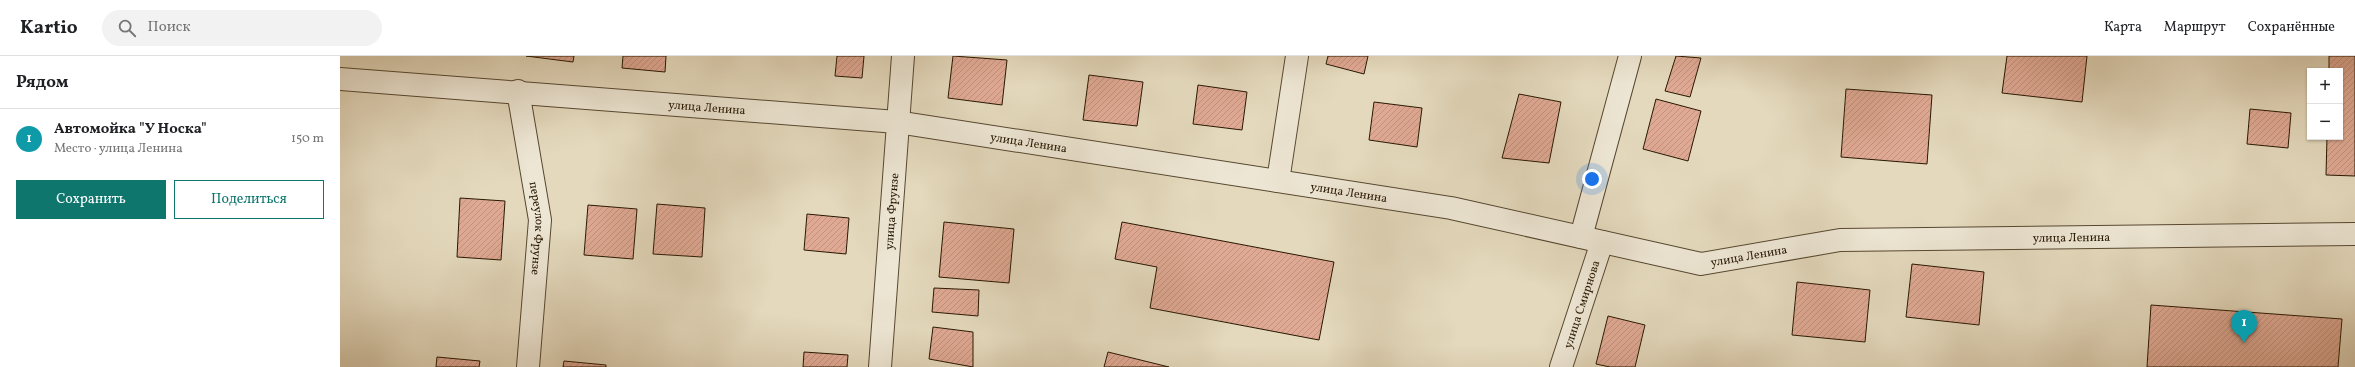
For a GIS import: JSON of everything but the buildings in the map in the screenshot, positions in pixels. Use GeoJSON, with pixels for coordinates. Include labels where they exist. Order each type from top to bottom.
{"type":"FeatureCollection","features":[{"type":"Feature","properties":{"kind":"street","name":"улица Фрунзе"},"geometry":{"type":"LineString","coordinates":[[880,367],[903,56]]}},
{"type":"Feature","properties":{"kind":"street"},"geometry":{"type":"LineString","coordinates":[[1278,181],[1297,56]]}},
{"type":"Feature","properties":{"kind":"street"},"geometry":{"type":"LineString","coordinates":[[1581,238],[1630,56]]}},
{"type":"Feature","properties":{"kind":"street","name":"улица Ленина"},"geometry":{"type":"LineString","coordinates":[[340,79],[518,91],[897,122],[1450,208],[1701,264],[1840,240],[2355,234]]}},
{"type":"Feature","properties":{"kind":"street","name":"переулок Фрунзе"},"geometry":{"type":"LineString","coordinates":[[518,91],[540,220],[528,367]]}},
{"type":"Feature","properties":{"kind":"street","name":"улица Смирнова"},"geometry":{"type":"LineString","coordinates":[[1561,367],[1602,242]]}},
{"type":"Feature","properties":{"kind":"place","name":"Автомойка \"У Носка\""},"geometry":{"type":"Point","coordinates":[2244,343]}}]}
